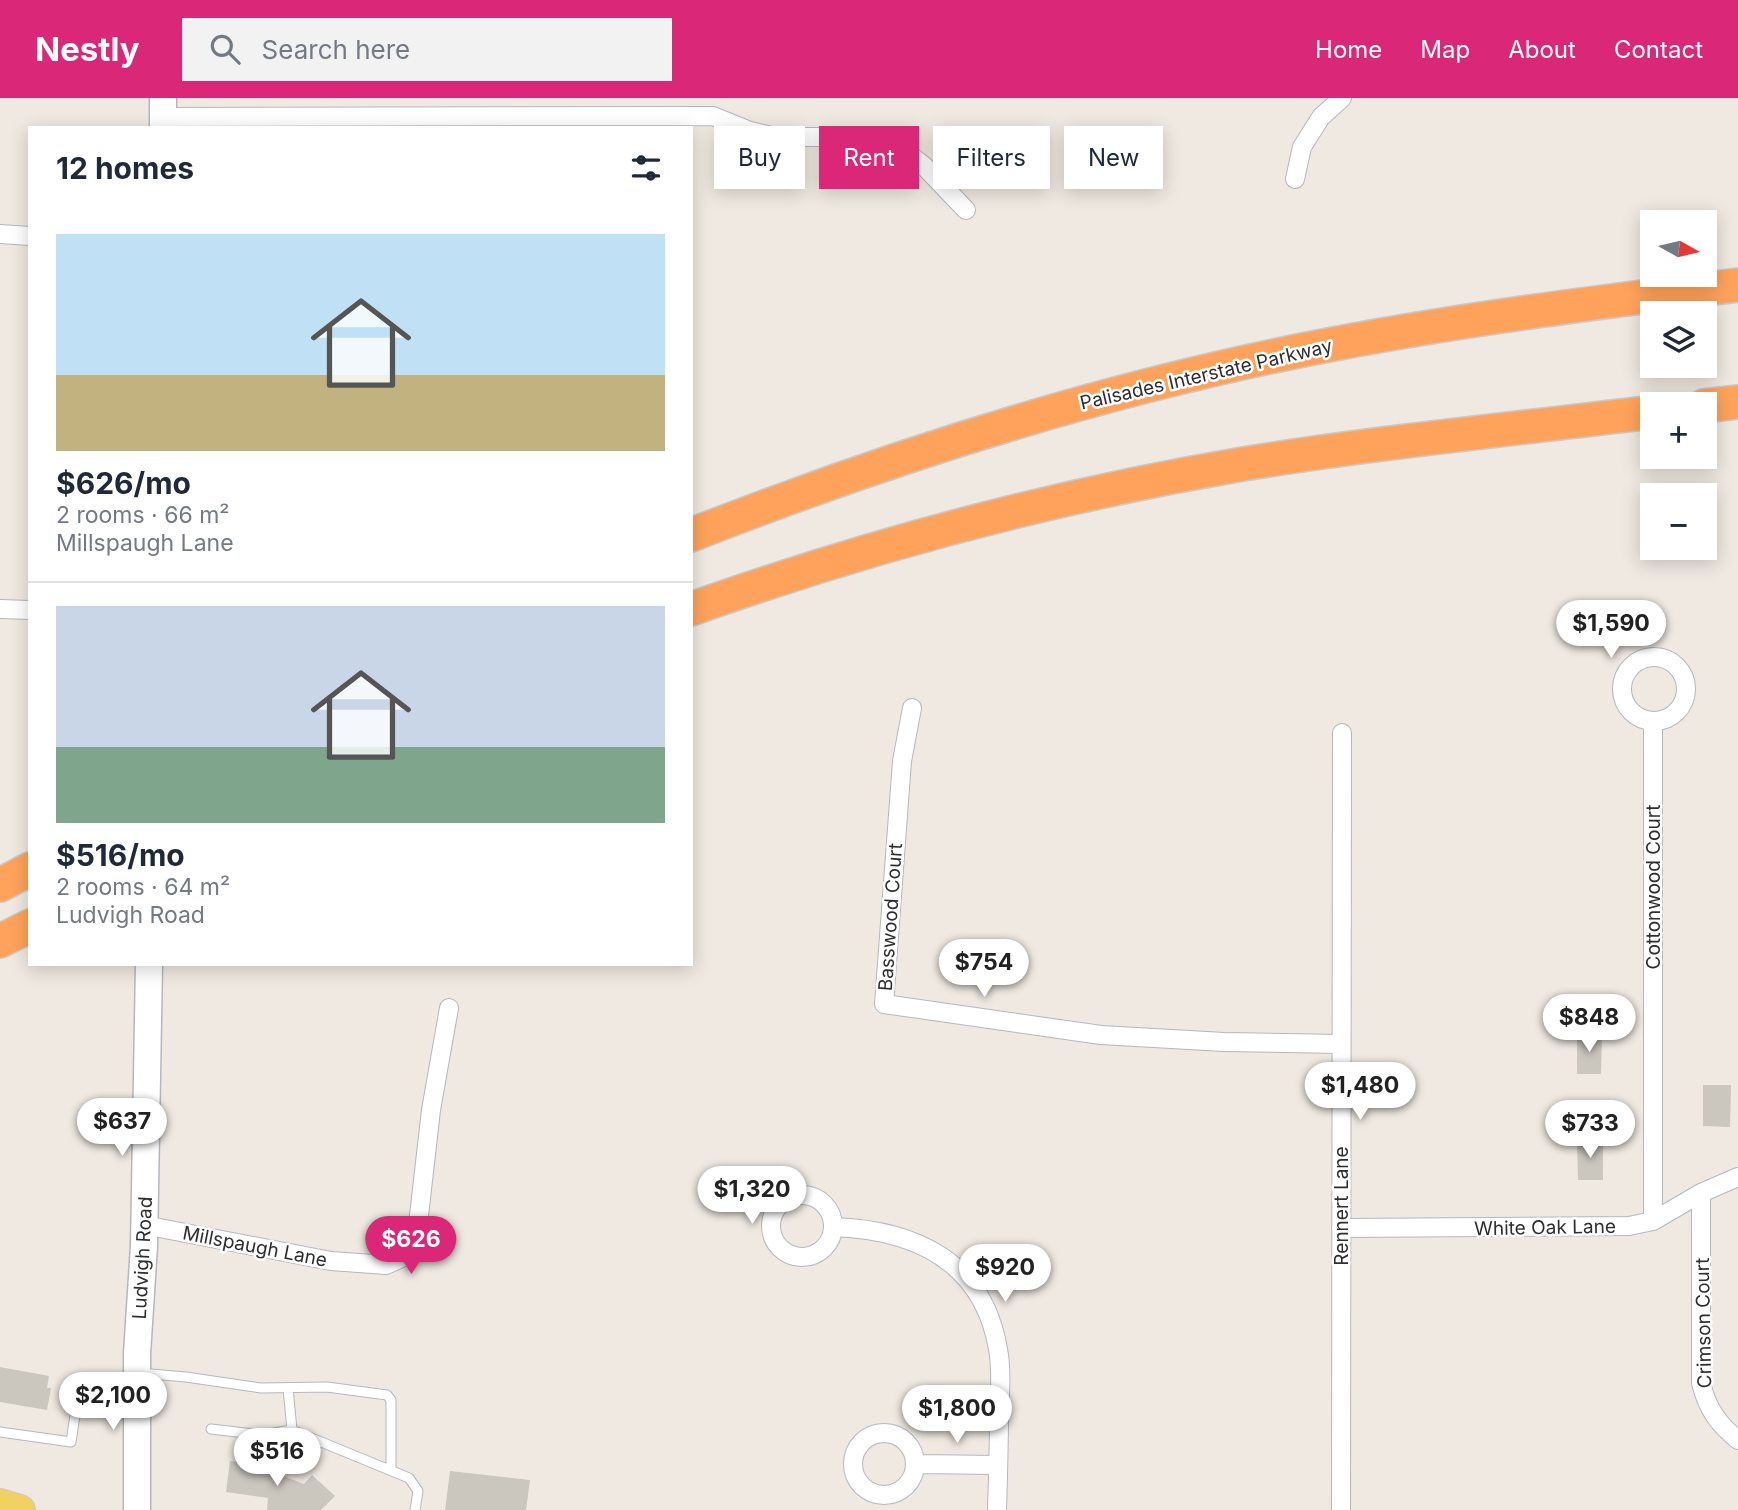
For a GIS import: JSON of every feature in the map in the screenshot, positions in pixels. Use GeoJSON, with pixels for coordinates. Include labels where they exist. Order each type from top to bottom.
{"type":"FeatureCollection","features":[{"type":"Feature","properties":{"kind":"highway","name":"Palisades Interstate Parkway"},"geometry":{"type":"LineString","coordinates":[[693,534],[924,450],[1049,412],[1174,379],[1314,348],[1429,327],[1738,285]]}},
{"type":"Feature","properties":{"kind":"highway"},"geometry":{"type":"LineString","coordinates":[[1717,404],[1738,402]]}},
{"type":"Feature","properties":{"kind":"highway"},"geometry":{"type":"LineString","coordinates":[[693,607],[918,536],[1118,487],[1308,455],[1640,414]]}},
{"type":"Feature","properties":{"kind":"highway"},"geometry":{"type":"LineString","coordinates":[[0,885],[28,870]]}},
{"type":"Feature","properties":{"kind":"highway"},"geometry":{"type":"LineString","coordinates":[[0,942],[28,927]]}},
{"type":"Feature","properties":{"kind":"main road"},"geometry":{"type":"LineString","coordinates":[[0,1504],[20,1510]]}},
{"type":"Feature","properties":{"kind":"street"},"geometry":{"type":"LineString","coordinates":[[1295,179],[1302,147],[1321,117],[1342,98]]}},
{"type":"Feature","properties":{"kind":"street"},"geometry":{"type":"LineString","coordinates":[[163,114],[713,116],[750,131],[775,137],[874,137],[903,149],[924,166],[966,210]]}},
{"type":"Feature","properties":{"kind":"street"},"geometry":{"type":"LineString","coordinates":[[0,234],[28,236]]}},
{"type":"Feature","properties":{"kind":"street"},"geometry":{"type":"LineString","coordinates":[[0,609],[28,610]]}},
{"type":"Feature","properties":{"kind":"street","name":"Basswood Court"},"geometry":{"type":"LineString","coordinates":[[912,708],[902,761],[884,1004],[1101,1035],[1224,1042],[1341,1044]]}},
{"type":"Feature","properties":{"kind":"street","name":"Cottonwood Court"},"geometry":{"type":"LineString","coordinates":[[1653,721],[1653,1221]]}},
{"type":"Feature","properties":{"kind":"street","name":"Rennert Lane"},"geometry":{"type":"LineString","coordinates":[[1341,1510],[1342,733]]}},
{"type":"Feature","properties":{"kind":"street","name":"Ludvigh Road"},"geometry":{"type":"LineString","coordinates":[[137,1510],[137,1373],[144,1225],[149,966]]}},
{"type":"Feature","properties":{"kind":"street","name":"Millspaugh Lane"},"geometry":{"type":"LineString","coordinates":[[144,1225],[331,1261],[386,1265],[406,1256],[417,1233],[433,1097],[449,1009]]}},
{"type":"Feature","properties":{"kind":"street","name":"White Oak Lane"},"geometry":{"type":"LineString","coordinates":[[1341,1228],[1629,1226],[1653,1221],[1701,1193],[1738,1177]]}},
{"type":"Feature","properties":{"kind":"street","name":"Crimson Court"},"geometry":{"type":"LineString","coordinates":[[1701,1193],[1701,1383],[1714,1417],[1738,1440]]}},
{"type":"Feature","properties":{"kind":"street"},"geometry":{"type":"LineString","coordinates":[[834,1227],[871,1229],[913,1240],[938,1253],[972,1287],[989,1315],[998,1348],[1000,1380],[997,1510]]}},
{"type":"Feature","properties":{"kind":"street"},"geometry":{"type":"LineString","coordinates":[[916,1464],[998,1465]]}},
{"type":"Feature","properties":{"kind":"lane"},"geometry":{"type":"LineString","coordinates":[[137,1373],[261,1388],[327,1387],[389,1397],[391,1470]]}},
{"type":"Feature","properties":{"kind":"lane"},"geometry":{"type":"LineString","coordinates":[[288,1388],[292,1430]]}},
{"type":"Feature","properties":{"kind":"lane"},"geometry":{"type":"LineString","coordinates":[[0,1432],[71,1442],[77,1402],[91,1391],[137,1399]]}},
{"type":"Feature","properties":{"kind":"lane"},"geometry":{"type":"LineString","coordinates":[[211,1429],[262,1435],[292,1430],[410,1478],[418,1491],[415,1510]]}},
{"type":"Feature","properties":{"kind":"building"},"geometry":{"type":"Polygon","coordinates":[[[1577,1035],[1602,1035],[1601,1074],[1577,1074],[1577,1035]]]}},
{"type":"Feature","properties":{"kind":"building"},"geometry":{"type":"Polygon","coordinates":[[[1703,1085],[1731,1085],[1730,1127],[1703,1126],[1703,1085]]]}},
{"type":"Feature","properties":{"kind":"building"},"geometry":{"type":"Polygon","coordinates":[[[1577,1140],[1603,1140],[1603,1180],[1578,1180],[1577,1140]]]}},
{"type":"Feature","properties":{"kind":"building"},"geometry":{"type":"Polygon","coordinates":[[[0,1367],[49,1376],[47,1388],[51,1388],[47,1410],[0,1402],[0,1367]]]}},
{"type":"Feature","properties":{"kind":"building"},"geometry":{"type":"Polygon","coordinates":[[[230,1461],[262,1465],[262,1468],[304,1484],[312,1475],[335,1496],[321,1510],[267,1510],[268,1498],[226,1492],[230,1461]]]}},
{"type":"Feature","properties":{"kind":"building"},"geometry":{"type":"Polygon","coordinates":[[[450,1471],[530,1480],[526,1510],[445,1510],[450,1471]]]}}]}
